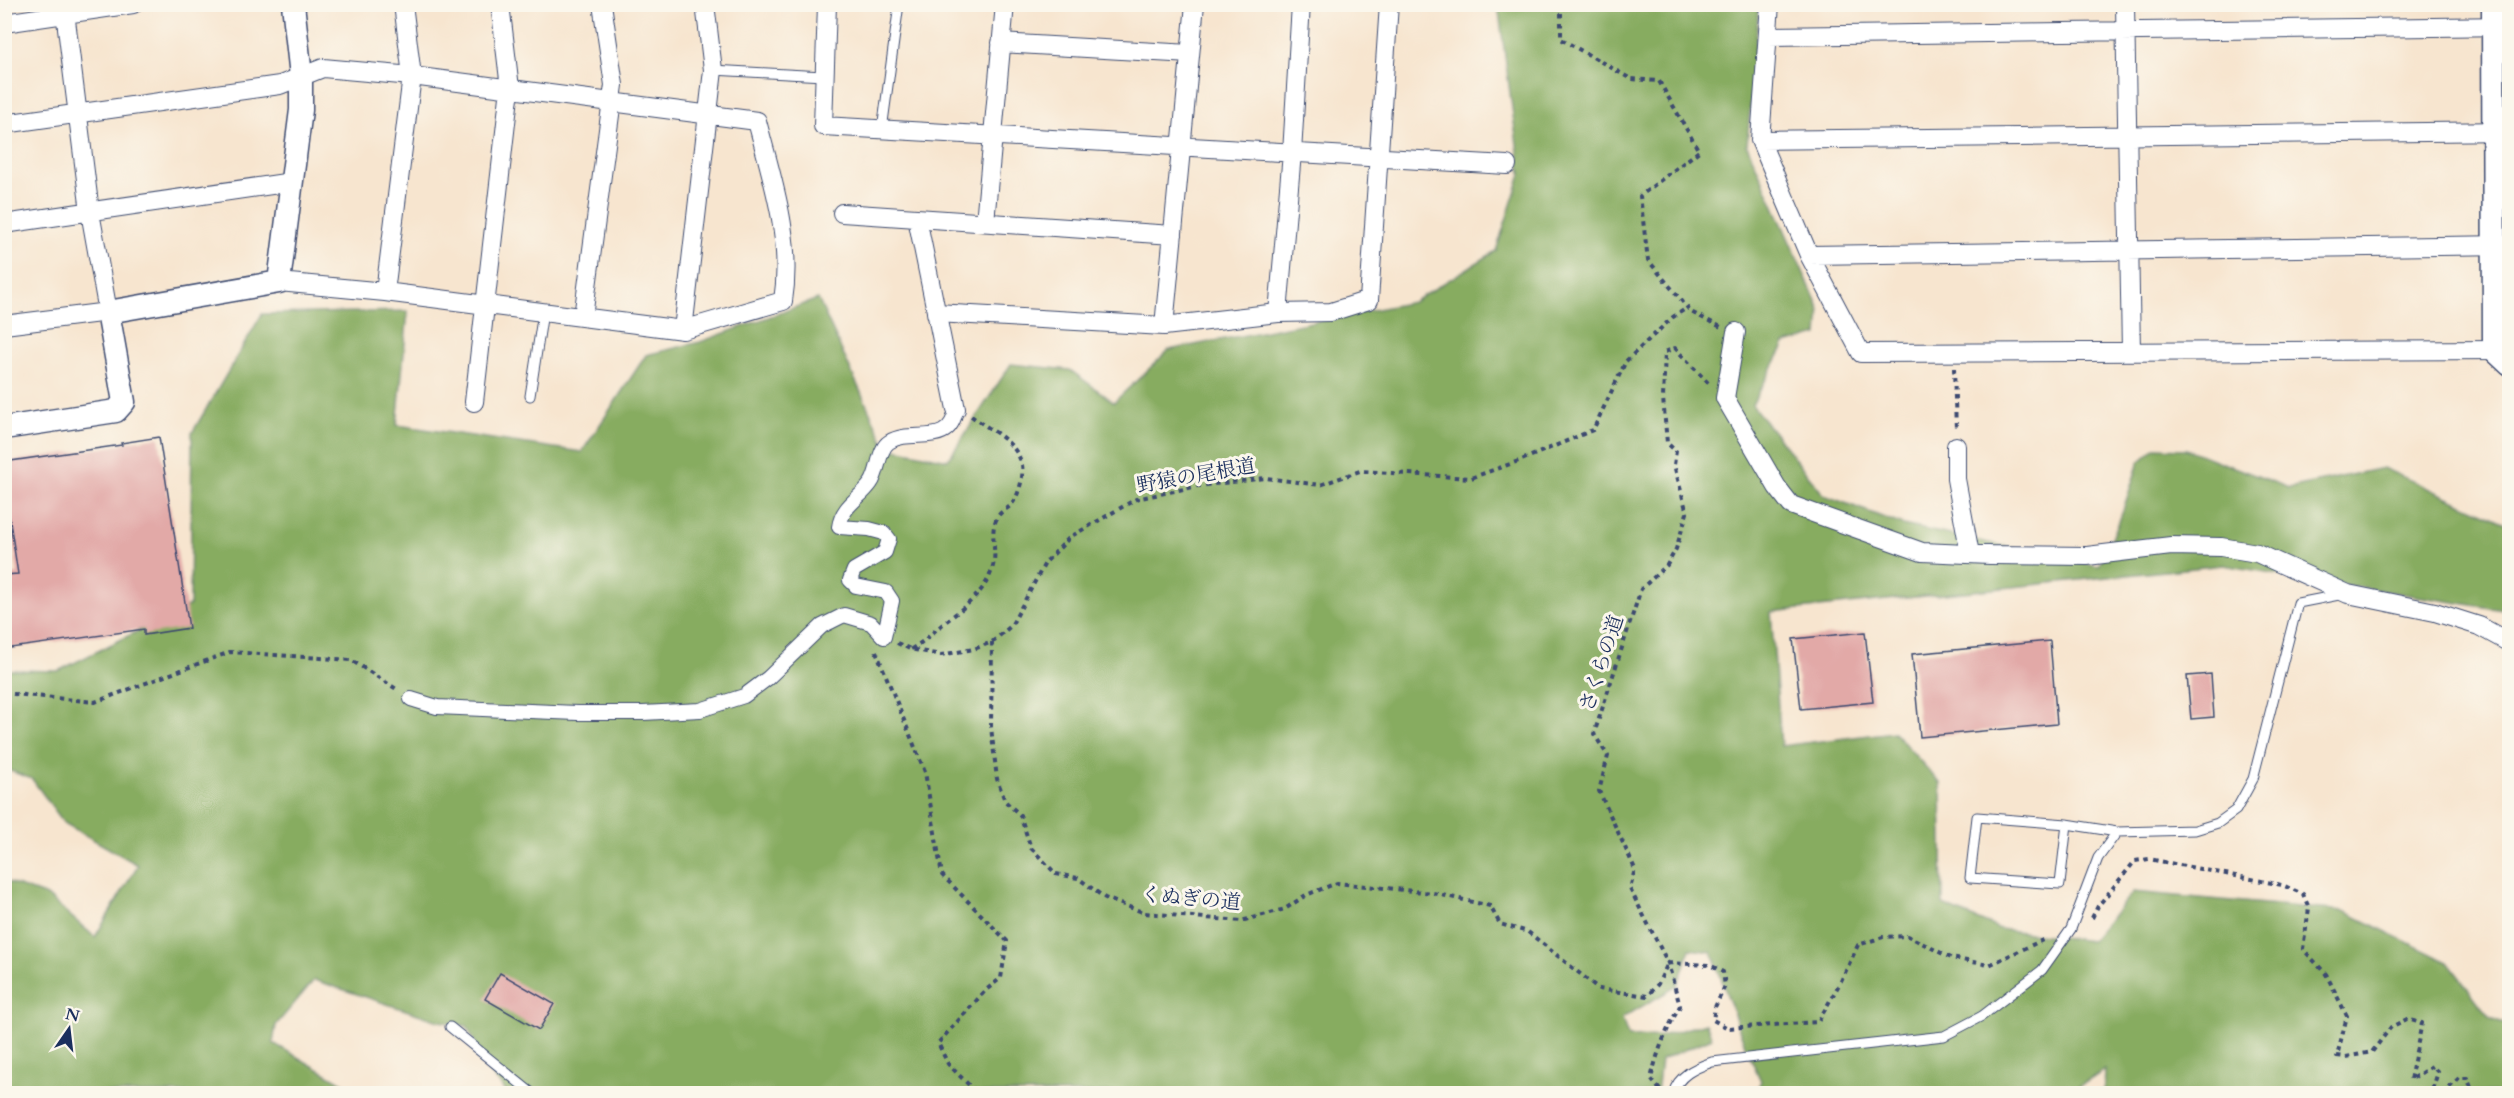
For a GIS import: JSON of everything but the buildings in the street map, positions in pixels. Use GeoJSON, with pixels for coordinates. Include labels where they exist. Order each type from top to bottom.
{"type":"FeatureCollection","features":[{"type":"Feature","properties":{"kind":"street"},"geometry":{"type":"LineString","coordinates":[[4,23],[65,9],[133,4]]}},
{"type":"Feature","properties":{"kind":"street"},"geometry":{"type":"LineString","coordinates":[[279,282],[301,110],[302,76],[293,4]]}},
{"type":"Feature","properties":{"kind":"street"},"geometry":{"type":"LineString","coordinates":[[385,292],[412,76],[403,4]]}},
{"type":"Feature","properties":{"kind":"street"},"geometry":{"type":"LineString","coordinates":[[474,402],[510,88],[501,4]]}},
{"type":"Feature","properties":{"kind":"street"},"geometry":{"type":"LineString","coordinates":[[583,317],[614,86],[602,4]]}},
{"type":"Feature","properties":{"kind":"street"},"geometry":{"type":"LineString","coordinates":[[683,330],[714,70],[705,4]]}},
{"type":"Feature","properties":{"kind":"street"},"geometry":{"type":"LineString","coordinates":[[827,4],[823,126],[1507,165]]}},
{"type":"Feature","properties":{"kind":"street"},"geometry":{"type":"LineString","coordinates":[[985,222],[1005,4]]}},
{"type":"Feature","properties":{"kind":"street"},"geometry":{"type":"LineString","coordinates":[[1164,326],[1195,4]]}},
{"type":"Feature","properties":{"kind":"street"},"geometry":{"type":"LineString","coordinates":[[1278,313],[1292,153],[1301,4]]}},
{"type":"Feature","properties":{"kind":"street"},"geometry":{"type":"LineString","coordinates":[[936,313],[1164,326],[1278,313],[1331,312],[1369,300],[1389,4]]}},
{"type":"Feature","properties":{"kind":"street"},"geometry":{"type":"LineString","coordinates":[[1768,36],[2126,31],[2498,19],[2504,355],[2131,352],[1861,353],[1809,255],[1760,140],[1770,4]]}},
{"type":"Feature","properties":{"kind":"street"},"geometry":{"type":"LineString","coordinates":[[2125,4],[2131,352]]}},
{"type":"Feature","properties":{"kind":"street"},"geometry":{"type":"LineString","coordinates":[[4,428],[116,411],[124,402],[90,212],[65,9]]}},
{"type":"Feature","properties":{"kind":"street"},"geometry":{"type":"LineString","coordinates":[[1001,43],[1190,54]]}},
{"type":"Feature","properties":{"kind":"street"},"geometry":{"type":"LineString","coordinates":[[4,124],[280,85],[323,68],[412,76],[758,121],[781,218],[787,280],[783,301],[683,330],[385,292],[279,282],[108,312],[4,325]]}},
{"type":"Feature","properties":{"kind":"street"},"geometry":{"type":"LineString","coordinates":[[1760,140],[2501,131]]}},
{"type":"Feature","properties":{"kind":"street"},"geometry":{"type":"LineString","coordinates":[[4,224],[292,182]]}},
{"type":"Feature","properties":{"kind":"street"},"geometry":{"type":"LineString","coordinates":[[842,213],[1173,235]]}},
{"type":"Feature","properties":{"kind":"street"},"geometry":{"type":"LineString","coordinates":[[884,637],[892,600],[886,592],[856,586],[850,580],[854,570],[885,552],[889,539],[884,533],[877,531],[839,527],[840,518],[856,497],[871,483],[885,444],[893,440],[935,435],[949,427],[954,420],[956,409],[917,218]]}},
{"type":"Feature","properties":{"kind":"street"},"geometry":{"type":"LineString","coordinates":[[1809,255],[2502,245]]}},
{"type":"Feature","properties":{"kind":"street"},"geometry":{"type":"LineString","coordinates":[[1736,332],[1725,398],[1777,486],[1791,505],[1922,552],[2087,556],[2171,546],[2221,547],[2257,554],[2348,594],[2435,612],[2479,626],[2510,643]]}},
{"type":"Feature","properties":{"kind":"street"},"geometry":{"type":"LineString","coordinates":[[1956,446],[1956,480],[1970,554]]}},
{"type":"Feature","properties":{"kind":"street"},"geometry":{"type":"LineString","coordinates":[[411,699],[437,707],[559,712],[643,713],[700,710],[744,696],[768,678],[822,626],[844,615],[871,622],[884,637]]}},
{"type":"Feature","properties":{"kind":"lane"},"geometry":{"type":"LineString","coordinates":[[882,130],[899,4]]}},
{"type":"Feature","properties":{"kind":"lane"},"geometry":{"type":"LineString","coordinates":[[714,70],[823,76]]}},
{"type":"Feature","properties":{"kind":"lane"},"geometry":{"type":"LineString","coordinates":[[530,396],[543,312]]}},
{"type":"Feature","properties":{"kind":"lane"},"geometry":{"type":"LineString","coordinates":[[2067,824],[2060,885],[1970,878],[1977,817],[2067,824],[2118,832],[2195,830],[2218,823],[2236,810],[2253,779],[2298,603],[2348,594]]}},
{"type":"Feature","properties":{"kind":"lane"},"geometry":{"type":"LineString","coordinates":[[1673,1094],[1676,1086],[1691,1069],[1712,1062],[1944,1035],[1982,1016],[2042,970],[2071,929],[2098,858],[2118,832]]}},
{"type":"Feature","properties":{"kind":"lane"},"geometry":{"type":"LineString","coordinates":[[450,1027],[533,1094]]}},
{"type":"Feature","properties":{"kind":"path"},"geometry":{"type":"LineString","coordinates":[[1561,4],[1561,39],[1631,79],[1659,81],[1699,151],[1640,196],[1648,261],[1690,312],[1736,332]]}},
{"type":"Feature","properties":{"kind":"path","name":"野猿の尾根道"},"geometry":{"type":"LineString","coordinates":[[884,637],[910,649],[941,656],[974,649],[992,642],[1011,626],[1045,563],[1070,537],[1136,499],[1198,486],[1266,478],[1320,484],[1360,471],[1471,478],[1524,459],[1593,429],[1626,361],[1673,317],[1687,308]]}},
{"type":"Feature","properties":{"kind":"path","name":"さくらの道"},"geometry":{"type":"LineString","coordinates":[[1668,963],[1630,889],[1635,869],[1599,791],[1608,756],[1594,734],[1641,589],[1667,565],[1676,549],[1687,513],[1674,465],[1676,451],[1666,443],[1663,398],[1665,352],[1675,348],[1697,374],[1725,398]]}},
{"type":"Feature","properties":{"kind":"path"},"geometry":{"type":"LineString","coordinates":[[1953,354],[1956,446]]}},
{"type":"Feature","properties":{"kind":"path"},"geometry":{"type":"LineString","coordinates":[[910,649],[932,636],[972,601],[985,584],[994,559],[992,532],[998,515],[1012,504],[1021,486],[1022,465],[1009,441],[990,431],[968,414],[956,409]]}},
{"type":"Feature","properties":{"kind":"path","name":"くぬぎの道"},"geometry":{"type":"LineString","coordinates":[[992,642],[992,746],[997,779],[1005,801],[1020,815],[1031,848],[1056,874],[1078,879],[1105,898],[1145,913],[1241,921],[1285,909],[1306,895],[1337,883],[1385,887],[1433,893],[1490,906],[1500,924],[1528,932],[1599,989],[1647,996],[1658,984],[1668,963]]}},
{"type":"Feature","properties":{"kind":"path"},"geometry":{"type":"LineString","coordinates":[[876,650],[925,772],[942,875],[1007,941],[1001,978],[986,990],[938,1043],[948,1064],[978,1094]]}},
{"type":"Feature","properties":{"kind":"path"},"geometry":{"type":"LineString","coordinates":[[4,693],[95,702],[230,652],[351,660],[411,699]]}},
{"type":"Feature","properties":{"kind":"path"},"geometry":{"type":"LineString","coordinates":[[1663,1094],[1651,1079],[1656,1054],[1668,1025],[1680,1006],[1668,963],[1710,965],[1724,972],[1725,986],[1715,1007],[1713,1020],[1728,1028],[1818,1022],[1858,945],[1883,937],[1908,936],[1951,958],[1989,965],[2092,918],[2098,906],[2135,861],[2149,859],[2282,885],[2302,894],[2309,908],[2303,949],[2326,974],[2347,1016],[2337,1056],[2346,1057],[2372,1052],[2391,1027],[2407,1019],[2422,1023],[2410,1080],[2432,1066],[2438,1072],[2431,1094]]}},
{"type":"Feature","properties":{"kind":"path"},"geometry":{"type":"LineString","coordinates":[[2443,1094],[2459,1078],[2467,1078],[2474,1094]]}},
{"type":"Feature","properties":{"kind":"green space"},"geometry":{"type":"Polygon","coordinates":[[[1498,5],[1759,5],[1747,145],[1820,310],[1818,335],[1785,344],[1752,405],[1824,495],[1903,525],[2099,566],[2119,522],[2139,462],[2155,448],[2186,449],[2289,488],[2383,468],[2510,525],[2509,615],[2503,610],[2223,565],[1771,612],[1781,746],[1894,732],[1941,784],[1943,905],[2000,929],[2091,941],[2133,892],[2344,911],[2448,962],[2490,1018],[2509,1025],[2509,1093],[2104,1093],[2105,1070],[2069,1093],[1755,1093],[1761,1081],[1744,1043],[1712,952],[1690,949],[1677,986],[1622,1018],[1628,1037],[1661,1036],[1706,1023],[1712,1038],[1661,1060],[1657,1093],[507,1093],[487,1068],[467,1026],[439,1021],[314,980],[276,1025],[273,1043],[360,1093],[5,1093],[5,881],[47,896],[95,937],[138,865],[64,823],[32,779],[5,769],[5,670],[58,671],[190,605],[192,433],[262,314],[408,311],[397,425],[582,452],[646,355],[700,342],[818,299],[886,447],[948,460],[1011,364],[1070,370],[1114,402],[1169,350],[1413,302],[1496,251],[1521,174],[1498,5]]]}}]}
